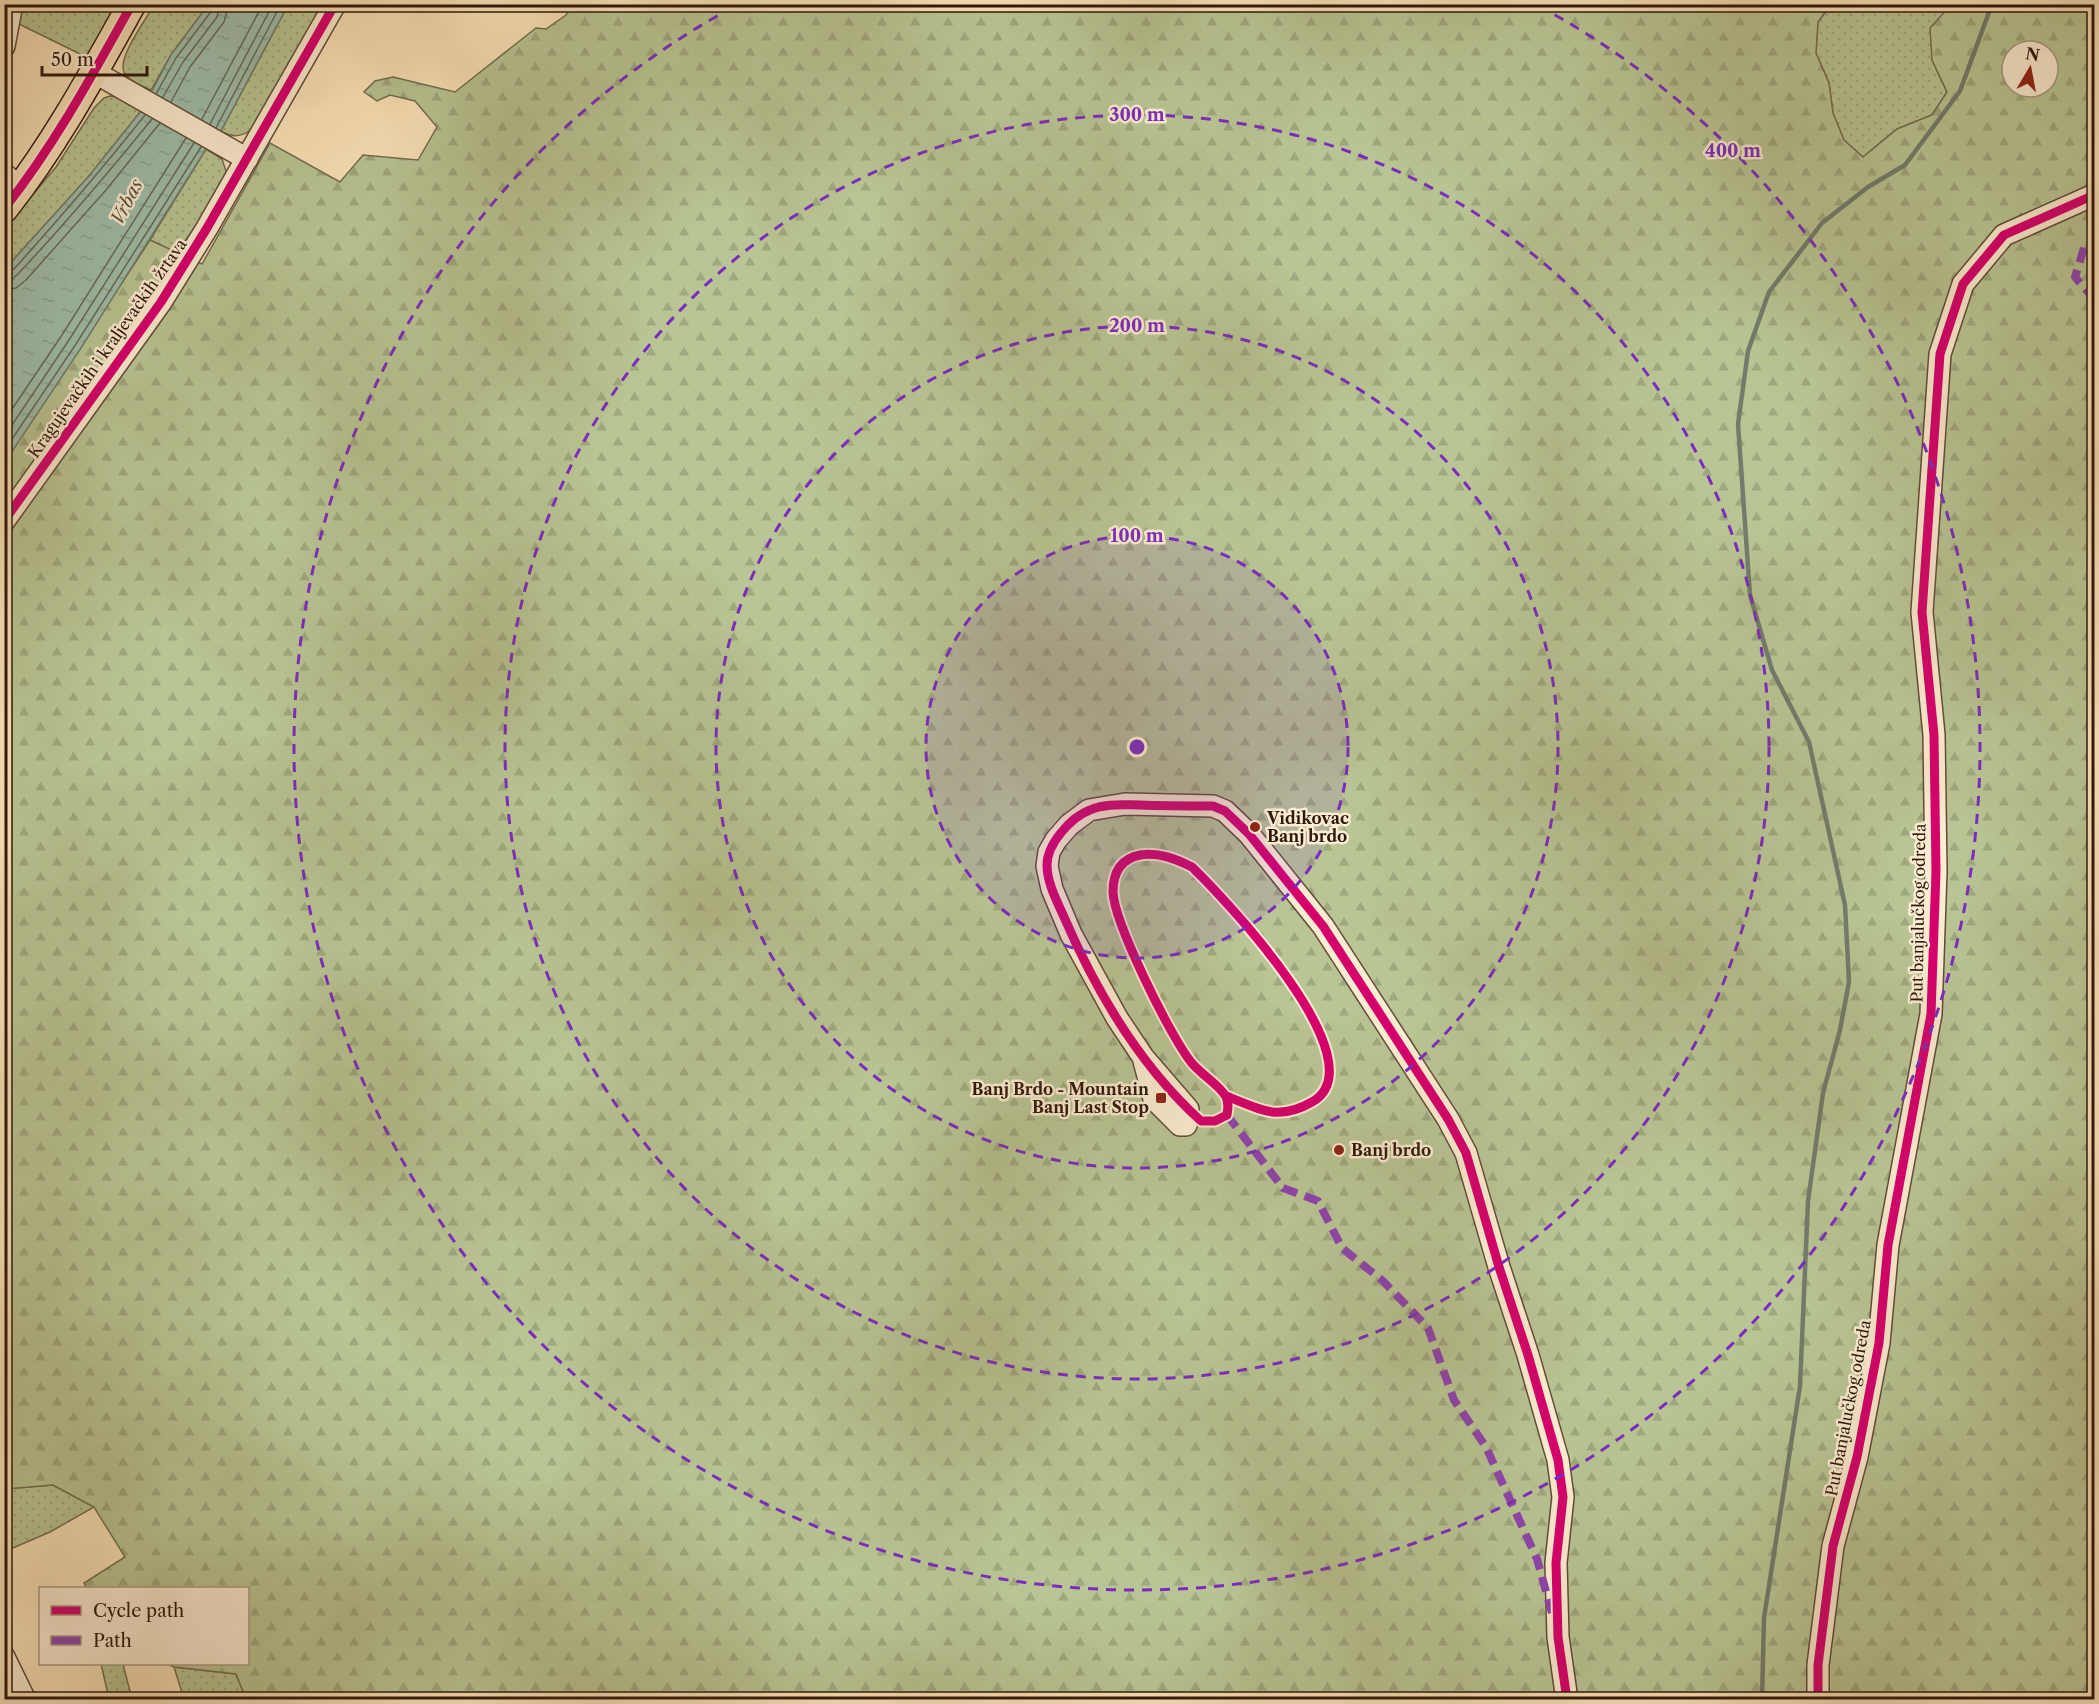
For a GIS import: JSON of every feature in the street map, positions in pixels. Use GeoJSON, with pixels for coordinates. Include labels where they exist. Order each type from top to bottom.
{"type":"FeatureCollection","features":[{"type":"Feature","properties":{"kind":"main road"},"geometry":{"type":"LineString","coordinates":[[10,190],[94,72],[132,4]]}},
{"type":"Feature","properties":{"kind":"street"},"geometry":{"type":"LineString","coordinates":[[4,46],[12,4]]}},
{"type":"Feature","properties":{"kind":"street","name":"Kragujevačkih i kraljevačkih žrtava"},"geometry":{"type":"LineString","coordinates":[[4,521],[161,302],[207,228],[335,4]]}},
{"type":"Feature","properties":{"kind":"street"},"geometry":{"type":"LineString","coordinates":[[94,72],[247,159]]}},
{"type":"Feature","properties":{"kind":"street","name":"Put banjalučkog odreda"},"geometry":{"type":"LineString","coordinates":[[1818,1700],[1818,1665],[1833,1546],[1857,1457],[1879,1343],[1888,1245],[1931,1014],[1936,871],[1934,747],[1922,612],[1940,354],[1963,285],[2004,235],[2094,195]]}},
{"type":"Feature","properties":{"kind":"street"},"geometry":{"type":"LineString","coordinates":[[1143,1057],[1117,1018],[1071,934],[1052,889],[1047,866],[1049,852],[1069,825],[1089,810],[1125,804],[1213,806],[1225,811],[1249,834],[1323,926],[1448,1119],[1466,1153],[1558,1460],[1563,1497],[1556,1563],[1558,1637],[1567,1700]]}},
{"type":"Feature","properties":{"kind":"street"},"geometry":{"type":"LineString","coordinates":[[4,1658],[25,1700]]}},
{"type":"Feature","properties":{"kind":"green space"},"geometry":{"type":"Polygon","coordinates":[[[1831,4],[1818,22],[1816,53],[1829,83],[1833,113],[1844,140],[1863,157],[1897,129],[1932,115],[1947,92],[1932,60],[1930,28],[1952,4],[2094,5],[2094,1699],[246,1699],[236,1674],[169,1665],[249,1665],[249,1587],[86,1587],[84,1583],[125,1557],[94,1507],[53,1485],[5,1489],[5,462],[150,240],[202,264],[270,143],[340,182],[363,155],[418,160],[437,127],[415,101],[390,95],[377,101],[364,92],[375,81],[393,77],[455,92],[536,28],[546,29],[566,15],[572,5],[1831,4]]]}},
{"type":"Feature","properties":{"kind":"green space"},"geometry":{"type":"Polygon","coordinates":[[[18,5],[115,5],[88,58],[15,22],[18,5]]]}},
{"type":"Feature","properties":{"kind":"green space"},"geometry":{"type":"Polygon","coordinates":[[[154,5],[208,5],[171,55],[151,90],[129,78],[123,66],[129,48],[154,5]]]}},
{"type":"Feature","properties":{"kind":"green space"},"geometry":{"type":"Polygon","coordinates":[[[288,5],[325,5],[255,127],[239,135],[230,135],[221,131],[288,5]]]}},
{"type":"Feature","properties":{"kind":"green space"},"geometry":{"type":"Polygon","coordinates":[[[1831,5],[1952,5],[1949,7],[1932,60],[1947,92],[1932,115],[1897,129],[1863,157],[1844,141],[1833,113],[1829,83],[1816,53],[1818,22],[1831,5]]]}},
{"type":"Feature","properties":{"kind":"green space"},"geometry":{"type":"Polygon","coordinates":[[[117,97],[141,111],[89,176],[5,269],[5,219],[35,192],[56,167],[94,108],[104,98],[117,97]]]}},
{"type":"Feature","properties":{"kind":"green space"},"geometry":{"type":"Polygon","coordinates":[[[206,149],[222,159],[226,171],[223,186],[177,253],[150,240],[206,149]]]}},
{"type":"Feature","properties":{"kind":"green space"},"geometry":{"type":"Polygon","coordinates":[[[53,1485],[94,1507],[50,1532],[6,1551],[5,1489],[53,1485]]]}},
{"type":"Feature","properties":{"kind":"green space"},"geometry":{"type":"Polygon","coordinates":[[[101,1665],[123,1665],[132,1699],[109,1699],[101,1665]]]}},
{"type":"Feature","properties":{"kind":"green space"},"geometry":{"type":"Polygon","coordinates":[[[174,1667],[236,1674],[246,1699],[184,1699],[174,1667]]]}},
{"type":"Feature","properties":{"kind":"water","name":"Vrbas"},"geometry":{"type":"Polygon","coordinates":[[[208,5],[288,5],[221,131],[206,149],[81,348],[5,462],[5,269],[89,176],[141,111],[171,55],[208,5]]]}},
{"type":"Feature","properties":{"kind":"waterway"},"geometry":{"type":"LineString","coordinates":[[1762,1700],[1764,1618],[1800,1386],[1808,1201],[1823,1093],[1840,1030],[1849,982],[1845,905],[1809,742],[1772,670],[1750,595],[1738,424],[1748,351],[1769,292],[1822,223],[1868,187],[1905,165],[1960,91],[1992,4]]}},
{"type":"Feature","properties":{"kind":"marked path"},"geometry":{"type":"LineString","coordinates":[[2084,248],[2075,277],[2094,299]]}},
{"type":"Feature","properties":{"kind":"marked path"},"geometry":{"type":"LineString","coordinates":[[1227,1115],[1283,1188],[1318,1201],[1342,1248],[1383,1281],[1428,1328],[1454,1400],[1486,1447],[1537,1559],[1552,1613]]}},
{"type":"Feature","properties":{"kind":"cycle path"},"geometry":{"type":"LineString","coordinates":[[4,209],[56,135],[132,4]]}},
{"type":"Feature","properties":{"kind":"cycle path"},"geometry":{"type":"LineString","coordinates":[[4,521],[161,302],[207,228],[335,4]]}},
{"type":"Feature","properties":{"kind":"cycle path"},"geometry":{"type":"LineString","coordinates":[[1818,1700],[1818,1665],[1833,1546],[1857,1457],[1879,1343],[1888,1245],[1931,1014],[1936,871],[1934,735],[1922,612],[1940,354],[1963,284],[2004,235],[2094,195]]}},
{"type":"Feature","properties":{"kind":"cycle path"},"geometry":{"type":"LineString","coordinates":[[1226,1096],[1259,1109],[1278,1112],[1300,1108],[1312,1102],[1328,1082],[1327,1053],[1313,1019],[1290,981],[1262,945],[1234,911],[1192,867],[1154,854],[1133,857],[1123,863],[1116,873],[1113,892],[1123,928],[1144,978],[1182,1048],[1195,1066],[1220,1088],[1227,1099],[1227,1115],[1215,1121],[1201,1121],[1159,1077],[1122,1026],[1090,972],[1053,892],[1047,865],[1051,849],[1061,832],[1075,819],[1090,810],[1102,806],[1121,805],[1213,806],[1225,811],[1249,834],[1323,926],[1448,1119],[1466,1153],[1558,1460],[1563,1497],[1556,1563],[1558,1637],[1567,1700]]}},
{"type":"Feature","properties":{"kind":"place","name":"Vidikovac Banj brdo"},"geometry":{"type":"Point","coordinates":[1255,827]}},
{"type":"Feature","properties":{"kind":"place","name":"Banj Brdo - Mountain Banj Last Stop"},"geometry":{"type":"Point","coordinates":[1161,1098]}},
{"type":"Feature","properties":{"kind":"place","name":"Banj brdo"},"geometry":{"type":"Point","coordinates":[1339,1150]}}]}
